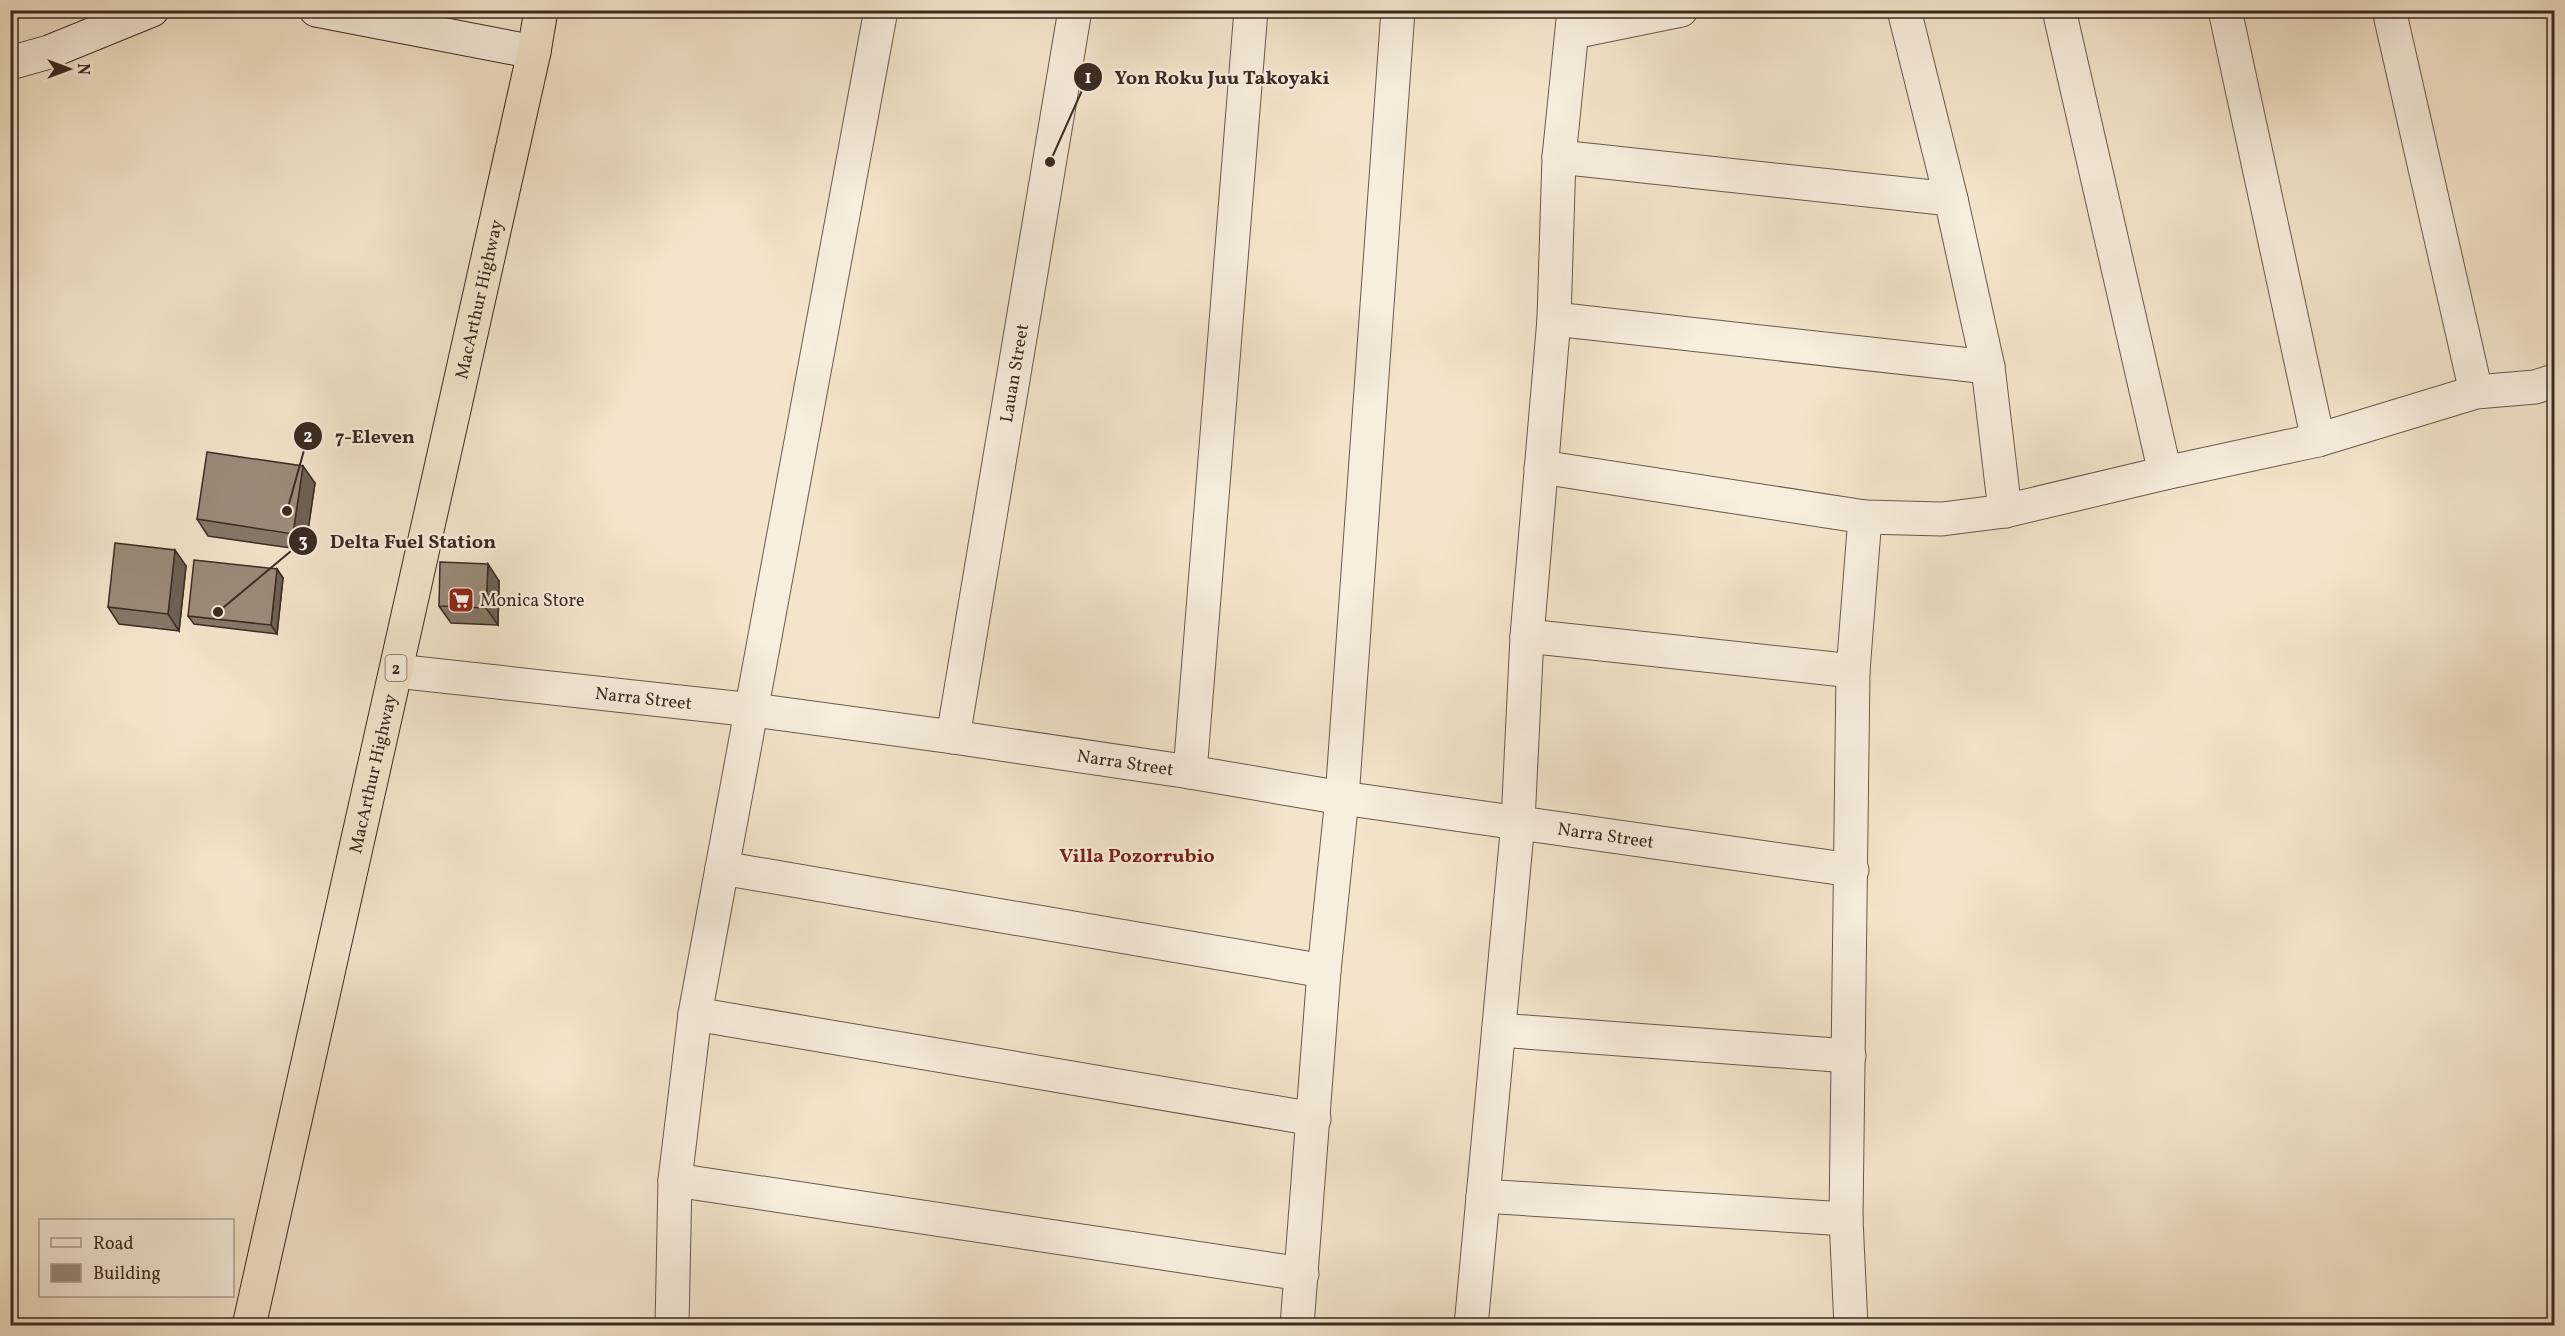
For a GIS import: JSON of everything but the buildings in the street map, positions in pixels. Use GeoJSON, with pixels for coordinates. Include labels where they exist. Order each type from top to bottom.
{"type":"FeatureCollection","features":[{"type":"Feature","properties":{"kind":"highway","name":"MacArthur Highway"},"geometry":{"type":"LineString","coordinates":[[249,1326],[534,52],[541,10]]}},
{"type":"Feature","properties":{"kind":"street"},"geometry":{"type":"LineString","coordinates":[[10,63],[49,52],[152,10]]}},
{"type":"Feature","properties":{"kind":"street"},"geometry":{"type":"LineString","coordinates":[[316,10],[534,52]]}},
{"type":"Feature","properties":{"kind":"street"},"geometry":{"type":"LineString","coordinates":[[672,1326],[675,1180],[695,1014],[881,10]]}},
{"type":"Feature","properties":{"kind":"street","name":"Lauan Street"},"geometry":{"type":"LineString","coordinates":[[952,737],[1075,10]]}},
{"type":"Feature","properties":{"kind":"street"},"geometry":{"type":"LineString","coordinates":[[1190,772],[1251,10]]}},
{"type":"Feature","properties":{"kind":"street"},"geometry":{"type":"LineString","coordinates":[[1297,1326],[1324,970],[1342,798],[1398,10]]}},
{"type":"Feature","properties":{"kind":"street"},"geometry":{"type":"LineString","coordinates":[[1472,1326],[1518,822],[1527,636],[1554,318],[1559,157],[1574,21],[1681,10]]}},
{"type":"Feature","properties":{"kind":"street"},"geometry":{"type":"LineString","coordinates":[[1904,10],[1951,199],[1988,367],[2006,511]]}},
{"type":"Feature","properties":{"kind":"street"},"geometry":{"type":"LineString","coordinates":[[2059,10],[2166,472]]}},
{"type":"Feature","properties":{"kind":"street"},"geometry":{"type":"LineString","coordinates":[[2225,10],[2318,440]]}},
{"type":"Feature","properties":{"kind":"street"},"geometry":{"type":"LineString","coordinates":[[2389,10],[2476,392]]}},
{"type":"Feature","properties":{"kind":"street"},"geometry":{"type":"LineString","coordinates":[[1559,157],[1951,199]]}},
{"type":"Feature","properties":{"kind":"street"},"geometry":{"type":"LineString","coordinates":[[1554,318],[1988,367]]}},
{"type":"Feature","properties":{"kind":"street"},"geometry":{"type":"LineString","coordinates":[[1541,467],[1865,518],[1942,519],[2006,511],[2166,472],[2318,440],[2476,392],[2535,387],[2554,381]]}},
{"type":"Feature","properties":{"kind":"street"},"geometry":{"type":"LineString","coordinates":[[1851,1326],[1846,1219],[1850,1056],[1853,671],[1865,518]]}},
{"type":"Feature","properties":{"kind":"street"},"geometry":{"type":"LineString","coordinates":[[1527,636],[1853,671]]}},
{"type":"Feature","properties":{"kind":"street","name":"Narra Street"},"geometry":{"type":"LineString","coordinates":[[396,671],[753,710],[952,737],[1190,772],[1342,798],[1852,870]]}},
{"type":"Feature","properties":{"kind":"street"},"geometry":{"type":"LineString","coordinates":[[722,868],[1324,970]]}},
{"type":"Feature","properties":{"kind":"street"},"geometry":{"type":"LineString","coordinates":[[695,1014],[1314,1119]]}},
{"type":"Feature","properties":{"kind":"street"},"geometry":{"type":"LineString","coordinates":[[1499,1030],[1850,1056]]}},
{"type":"Feature","properties":{"kind":"street"},"geometry":{"type":"LineString","coordinates":[[675,1180],[1302,1274]]}},
{"type":"Feature","properties":{"kind":"street"},"geometry":{"type":"LineString","coordinates":[[1483,1196],[1846,1219]]}},
{"type":"Feature","properties":{"kind":"place","name":"Yon Roku Juu Takoyaki"},"geometry":{"type":"Point","coordinates":[1050,162]}},
{"type":"Feature","properties":{"kind":"place","name":"7-Eleven"},"geometry":{"type":"Point","coordinates":[287,511]}},
{"type":"Feature","properties":{"kind":"place","name":"Monica Store"},"geometry":{"type":"Point","coordinates":[461,600]}},
{"type":"Feature","properties":{"kind":"place","name":"Delta Fuel Station"},"geometry":{"type":"Point","coordinates":[218,612]}},
{"type":"Feature","properties":{"kind":"district","name":"Villa Pozorrubio"},"geometry":{"type":"Point","coordinates":[1137,855]}}]}
